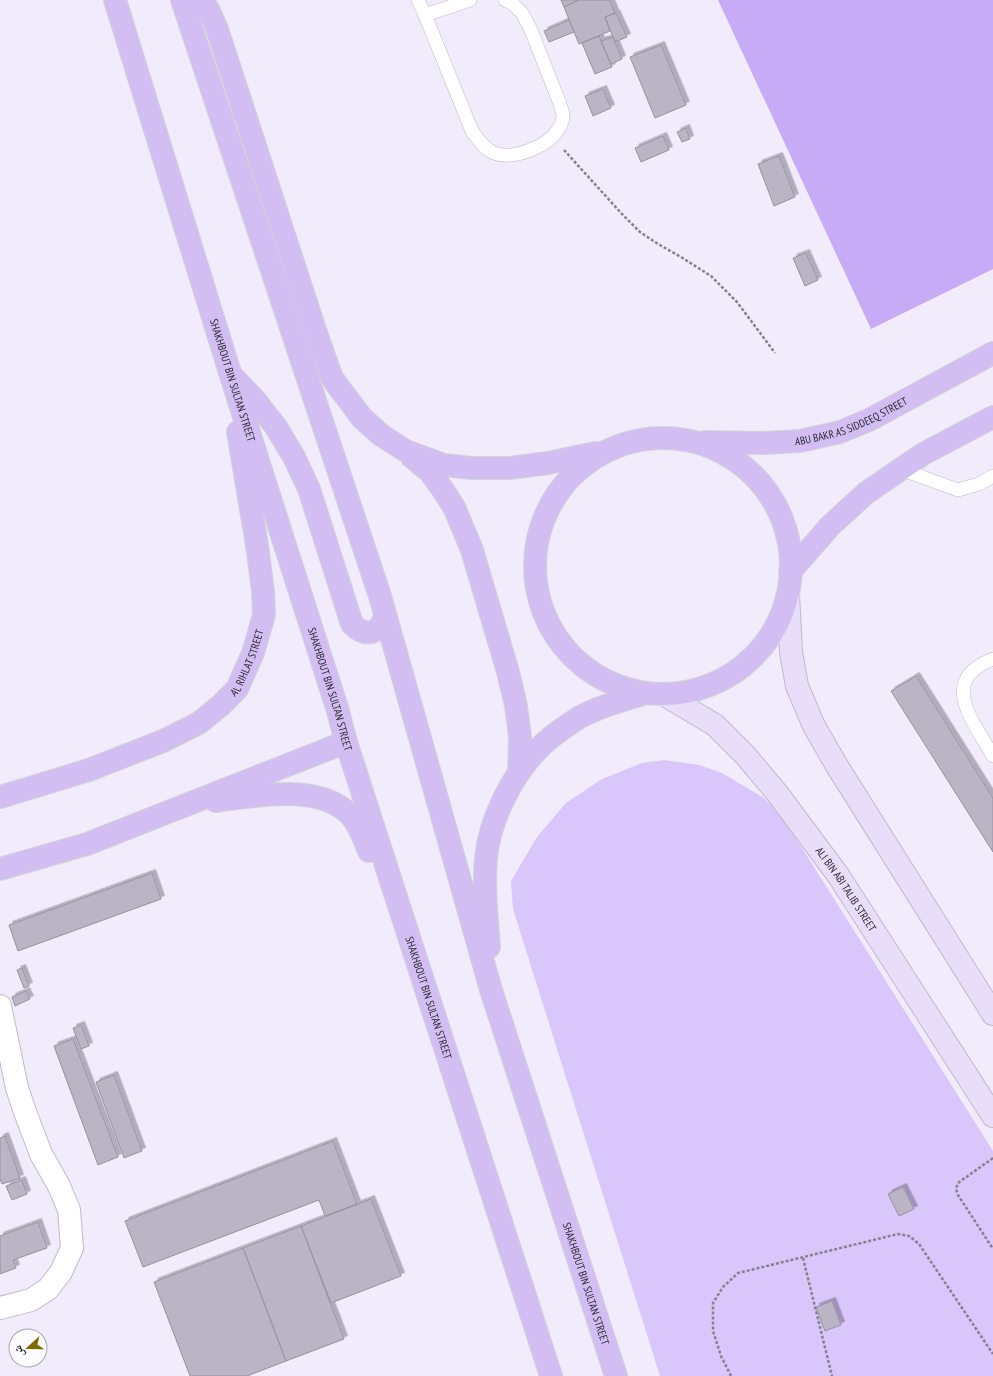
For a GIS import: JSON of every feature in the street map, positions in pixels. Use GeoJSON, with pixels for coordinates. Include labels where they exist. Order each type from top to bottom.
{"type":"FeatureCollection","features":[{"type":"Feature","properties":{"kind":"main road","name":"SHAKHBOUT BIN SULTAN STREET"},"geometry":{"type":"LineString","coordinates":[[115,0],[231,376],[338,711],[346,742],[551,1376]]}},
{"type":"Feature","properties":{"kind":"main road","name":"SHAKHBOUT BIN SULTAN STREET"},"geometry":{"type":"LineString","coordinates":[[182,0],[385,615],[491,990],[616,1376]]}},
{"type":"Feature","properties":{"kind":"main road"},"geometry":{"type":"LineString","coordinates":[[201,0],[208,9],[217,29],[332,378],[362,418],[381,435],[406,451],[430,472],[454,507],[472,550],[508,672],[516,706],[520,736],[519,772]]}},
{"type":"Feature","properties":{"kind":"main road","name":"ABU BAKR AS SIDDEEQ STREET"},"geometry":{"type":"LineString","coordinates":[[696,442],[764,443],[800,441],[840,432],[869,420],[993,353]]}},
{"type":"Feature","properties":{"kind":"main road"},"geometry":{"type":"LineString","coordinates":[[231,376],[260,406],[276,427],[294,457],[308,489],[352,624],[357,630],[365,633],[372,632],[379,628],[385,615]]}},
{"type":"Feature","properties":{"kind":"main road","name":"AL RIHLAT STREET"},"geometry":{"type":"LineString","coordinates":[[0,797],[90,770],[163,742],[199,723],[221,705],[237,689],[253,653],[264,615],[263,591],[257,545],[238,437],[231,376]]}},
{"type":"Feature","properties":{"kind":"main road"},"geometry":{"type":"LineString","coordinates":[[790,572],[830,526],[866,493],[923,454],[993,417]]}},
{"type":"Feature","properties":{"kind":"main road"},"geometry":{"type":"LineString","coordinates":[[406,451],[444,465],[471,468],[510,468],[548,463],[606,450],[628,442],[650,438],[673,438],[696,442],[719,450],[740,464],[758,481],[769,496],[783,523],[789,547],[790,572],[788,594],[791,652],[797,686],[814,726],[837,766],[993,1014]]}},
{"type":"Feature","properties":{"kind":"main road"},"geometry":{"type":"LineString","coordinates":[[606,450],[585,463],[567,480],[552,501],[542,524],[536,548],[535,573],[539,598],[548,622],[561,643],[578,662],[598,676],[621,687],[654,693],[685,692],[706,687],[725,678],[743,666],[758,651],[772,634],[781,615],[788,594]]}},
{"type":"Feature","properties":{"kind":"main road"},"geometry":{"type":"LineString","coordinates":[[491,990],[485,886],[486,858],[490,833],[499,809],[519,772],[539,748],[563,728],[582,717],[654,693]]}},
{"type":"Feature","properties":{"kind":"main road","name":"ALI BIN ABI TALIB STREET"},"geometry":{"type":"LineString","coordinates":[[654,693],[715,725],[745,755],[777,793],[838,875],[993,1116]]}},
{"type":"Feature","properties":{"kind":"main road"},"geometry":{"type":"LineString","coordinates":[[0,869],[86,844],[346,742]]}},
{"type":"Feature","properties":{"kind":"main road"},"geometry":{"type":"LineString","coordinates":[[187,804],[273,794],[316,797],[334,804],[346,811],[360,828],[420,972]]}},
{"type":"Feature","properties":{"kind":"street"},"geometry":{"type":"LineString","coordinates":[[0,1006],[17,1088],[25,1112],[41,1154],[59,1186],[69,1210],[72,1248],[61,1272],[48,1289],[31,1300],[0,1308]]}},
{"type":"Feature","properties":{"kind":"lane"},"geometry":{"type":"LineString","coordinates":[[418,0],[472,131],[481,143],[492,152],[502,156],[515,155],[552,138],[563,117],[560,104],[532,30],[522,13],[513,4],[505,0]]}},
{"type":"Feature","properties":{"kind":"lane"},"geometry":{"type":"LineString","coordinates":[[425,15],[470,0]]}},
{"type":"Feature","properties":{"kind":"lane"},"geometry":{"type":"LineString","coordinates":[[900,469],[958,490],[968,488],[993,476]]}},
{"type":"Feature","properties":{"kind":"lane"},"geometry":{"type":"LineString","coordinates":[[993,660],[971,672],[963,684],[963,696],[967,711],[993,756]]}},
{"type":"Feature","properties":{"kind":"path"},"geometry":{"type":"LineString","coordinates":[[552,138],[640,232],[711,276],[737,302],[775,353]]}},
{"type":"Feature","properties":{"kind":"path"},"geometry":{"type":"LineString","coordinates":[[993,1158],[958,1184],[956,1189],[958,1195],[993,1249]]}},
{"type":"Feature","properties":{"kind":"path"},"geometry":{"type":"LineString","coordinates":[[731,1376],[721,1356],[713,1331],[713,1303],[723,1287],[738,1273],[898,1234],[909,1236],[919,1244],[993,1354]]}},
{"type":"Feature","properties":{"kind":"path"},"geometry":{"type":"LineString","coordinates":[[803,1258],[832,1376]]}},
{"type":"Feature","properties":{"kind":"shaded area"},"geometry":{"type":"Polygon","coordinates":[[[718,0],[993,0],[993,269],[871,329],[718,0]]]}},
{"type":"Feature","properties":{"kind":"shaded area"},"geometry":{"type":"Polygon","coordinates":[[[664,760],[699,765],[722,773],[764,798],[785,821],[993,1151],[993,1376],[660,1376],[513,909],[511,881],[537,837],[566,803],[602,779],[642,763],[664,760]]]}},
{"type":"Feature","properties":{"kind":"building"},"geometry":{"type":"Polygon","coordinates":[[[561,0],[579,0],[564,7],[561,0]]]}},
{"type":"Feature","properties":{"kind":"building"},"geometry":{"type":"Polygon","coordinates":[[[579,0],[610,0],[615,13],[605,17],[610,31],[579,44],[564,7],[579,0]]]}},
{"type":"Feature","properties":{"kind":"building"},"geometry":{"type":"Polygon","coordinates":[[[616,13],[627,37],[615,42],[605,17],[616,13]]]}},
{"type":"Feature","properties":{"kind":"building"},"geometry":{"type":"Polygon","coordinates":[[[569,20],[574,32],[549,42],[544,31],[569,20]]]}},
{"type":"Feature","properties":{"kind":"building"},"geometry":{"type":"Polygon","coordinates":[[[599,36],[612,67],[595,74],[582,43],[599,36]]]}},
{"type":"Feature","properties":{"kind":"building"},"geometry":{"type":"Polygon","coordinates":[[[613,37],[622,59],[611,64],[601,41],[613,37]]]}},
{"type":"Feature","properties":{"kind":"building"},"geometry":{"type":"Polygon","coordinates":[[[661,45],[686,105],[655,118],[630,57],[661,45]]]}},
{"type":"Feature","properties":{"kind":"building"},"geometry":{"type":"Polygon","coordinates":[[[603,89],[611,108],[593,116],[585,96],[603,89]]]}},
{"type":"Feature","properties":{"kind":"building"},"geometry":{"type":"Polygon","coordinates":[[[686,128],[690,139],[682,142],[677,132],[686,128]]]}},
{"type":"Feature","properties":{"kind":"building"},"geometry":{"type":"Polygon","coordinates":[[[663,136],[669,150],[641,162],[635,148],[663,136]]]}},
{"type":"Feature","properties":{"kind":"building"},"geometry":{"type":"Polygon","coordinates":[[[779,156],[795,197],[774,206],[758,164],[779,156]]]}},
{"type":"Feature","properties":{"kind":"building"},"geometry":{"type":"Polygon","coordinates":[[[806,253],[818,280],[805,286],[793,258],[806,253]]]}},
{"type":"Feature","properties":{"kind":"building"},"geometry":{"type":"Polygon","coordinates":[[[916,676],[993,798],[993,852],[891,691],[916,676]]]}},
{"type":"Feature","properties":{"kind":"building"},"geometry":{"type":"Polygon","coordinates":[[[152,873],[161,899],[18,951],[9,925],[152,873]]]}},
{"type":"Feature","properties":{"kind":"building"},"geometry":{"type":"Polygon","coordinates":[[[22,968],[29,986],[24,988],[17,970],[22,968]]]}},
{"type":"Feature","properties":{"kind":"building"},"geometry":{"type":"Polygon","coordinates":[[[26,991],[30,999],[15,1006],[12,997],[26,991]]]}},
{"type":"Feature","properties":{"kind":"building"},"geometry":{"type":"Polygon","coordinates":[[[81,1025],[89,1046],[81,1049],[73,1028],[81,1025]]]}},
{"type":"Feature","properties":{"kind":"building"},"geometry":{"type":"Polygon","coordinates":[[[73,1039],[118,1157],[98,1165],[54,1046],[73,1039]]]}},
{"type":"Feature","properties":{"kind":"building"},"geometry":{"type":"Polygon","coordinates":[[[114,1075],[142,1151],[124,1158],[96,1082],[114,1075]]]}},
{"type":"Feature","properties":{"kind":"building"},"geometry":{"type":"Polygon","coordinates":[[[5,1136],[20,1178],[2,1184],[0,1179],[0,1138],[5,1136]]]}},
{"type":"Feature","properties":{"kind":"building"},"geometry":{"type":"Polygon","coordinates":[[[333,1141],[357,1204],[325,1216],[319,1200],[143,1267],[125,1221],[333,1141]]]}},
{"type":"Feature","properties":{"kind":"building"},"geometry":{"type":"Polygon","coordinates":[[[22,1180],[27,1194],[12,1200],[6,1186],[22,1180]]]}},
{"type":"Feature","properties":{"kind":"building"},"geometry":{"type":"Polygon","coordinates":[[[903,1187],[914,1209],[899,1216],[888,1194],[903,1187]]]}},
{"type":"Feature","properties":{"kind":"building"},"geometry":{"type":"Polygon","coordinates":[[[371,1199],[401,1276],[331,1303],[301,1226],[371,1199]]]}},
{"type":"Feature","properties":{"kind":"building"},"geometry":{"type":"Polygon","coordinates":[[[38,1222],[47,1248],[13,1260],[16,1268],[0,1274],[0,1236],[38,1222]]]}},
{"type":"Feature","properties":{"kind":"building"},"geometry":{"type":"Polygon","coordinates":[[[301,1226],[344,1339],[286,1361],[243,1248],[301,1226]]]}},
{"type":"Feature","properties":{"kind":"building"},"geometry":{"type":"Polygon","coordinates":[[[243,1248],[286,1361],[247,1376],[190,1376],[154,1282],[243,1248]]]}},
{"type":"Feature","properties":{"kind":"building"},"geometry":{"type":"Polygon","coordinates":[[[832,1301],[841,1325],[825,1331],[816,1307],[832,1301]]]}}]}
